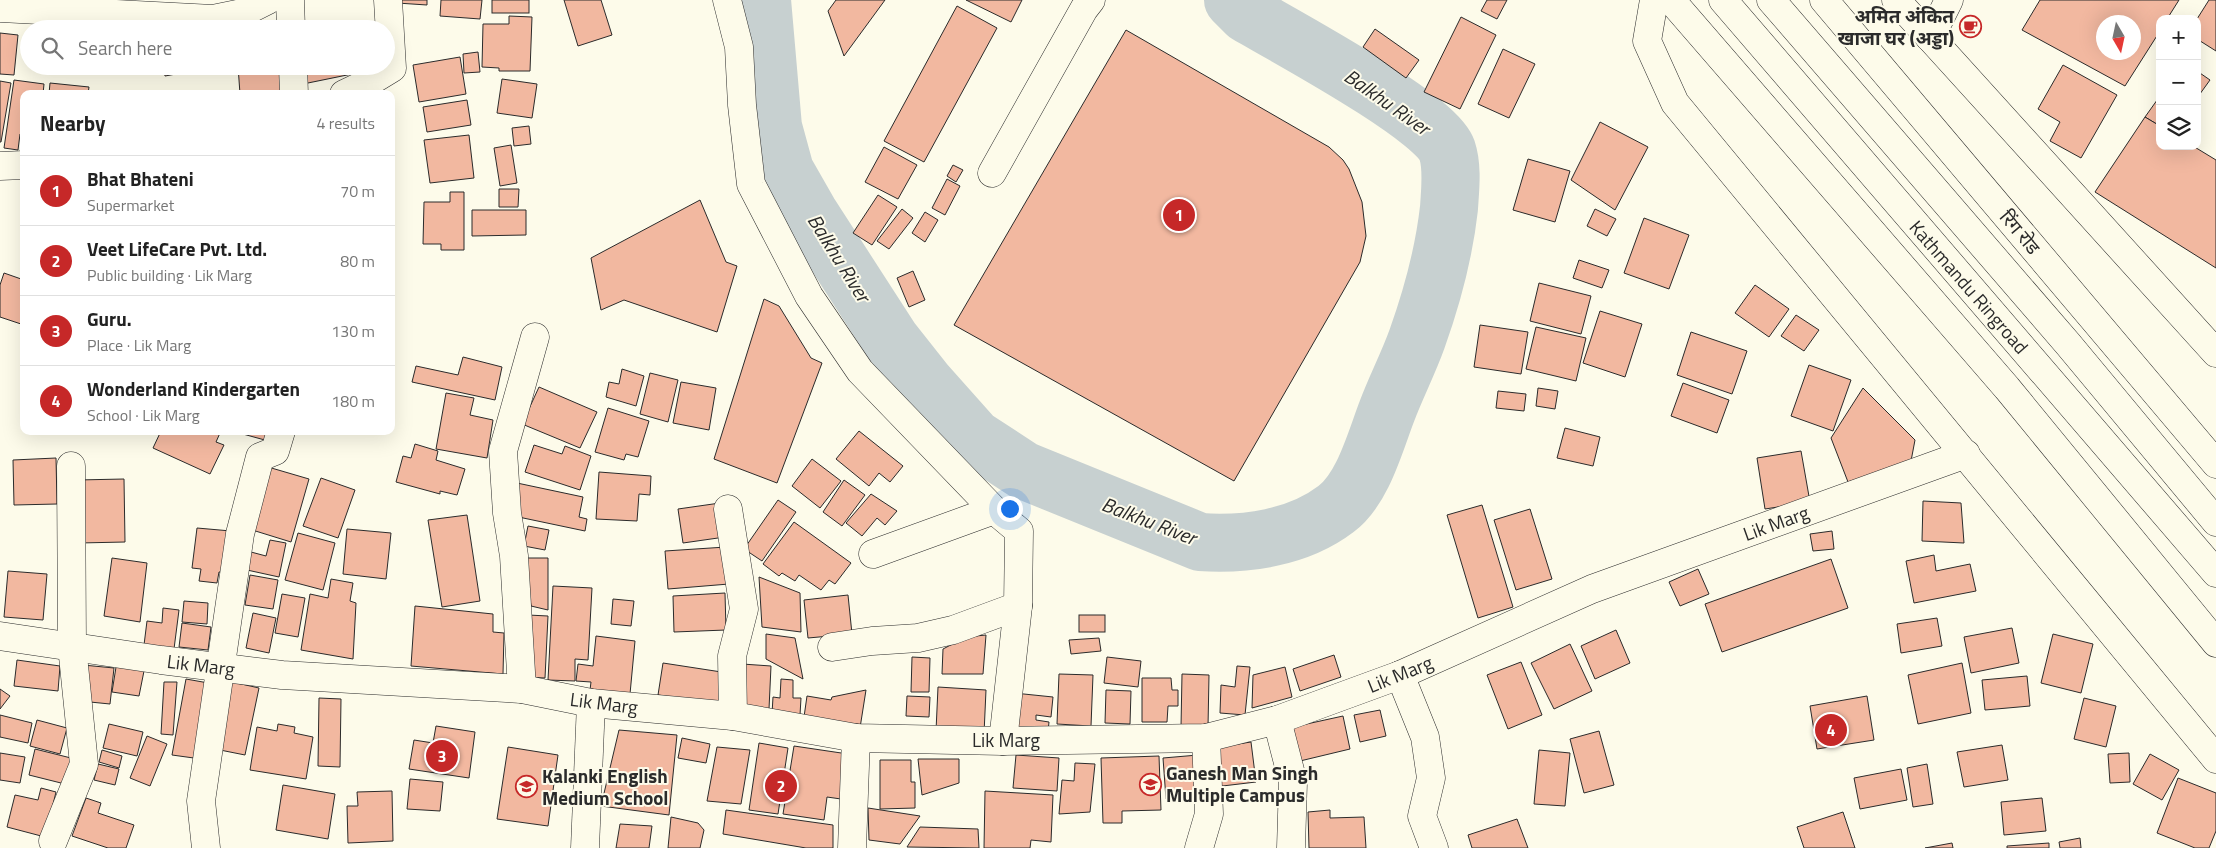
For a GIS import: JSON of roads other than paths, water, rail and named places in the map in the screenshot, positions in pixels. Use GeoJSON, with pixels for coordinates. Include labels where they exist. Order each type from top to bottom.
{"type":"FeatureCollection","features":[{"type":"Feature","properties":{"kind":"main road"},"geometry":{"type":"LineString","coordinates":[[0,8],[213,19],[242,13],[268,0]]}},
{"type":"Feature","properties":{"kind":"main road"},"geometry":{"type":"LineString","coordinates":[[290,0],[291,20]]}},
{"type":"Feature","properties":{"kind":"main road"},"geometry":{"type":"LineString","coordinates":[[388,0],[389,20]]}},
{"type":"Feature","properties":{"kind":"main road"},"geometry":{"type":"LineString","coordinates":[[727,0],[739,47],[744,124],[751,184],[809,296],[860,371],[994,510],[1019,531],[1018,606],[1003,742]]}},
{"type":"Feature","properties":{"kind":"main road"},"geometry":{"type":"LineString","coordinates":[[992,173],[1084,9],[1091,0]]}},
{"type":"Feature","properties":{"kind":"main road"},"geometry":{"type":"LineString","coordinates":[[1654,0],[1647,41],[1675,103],[2216,759]]}},
{"type":"Feature","properties":{"kind":"main road"},"geometry":{"type":"LineString","coordinates":[[1671,0],[2007,388],[2216,643]]}},
{"type":"Feature","properties":{"kind":"main road","name":"Kathmandu Ringroad"},"geometry":{"type":"LineString","coordinates":[[1723,0],[2216,573]]}},
{"type":"Feature","properties":{"kind":"main road","name":"Kathmandu Ringroad"},"geometry":{"type":"LineString","coordinates":[[1771,0],[2068,344],[2216,522]]}},
{"type":"Feature","properties":{"kind":"main road","name":"रिंग रोड"},"geometry":{"type":"LineString","coordinates":[[1824,0],[2216,464]]}},
{"type":"Feature","properties":{"kind":"main road"},"geometry":{"type":"LineString","coordinates":[[1896,0],[2216,353]]}},
{"type":"Feature","properties":{"kind":"main road"},"geometry":{"type":"LineString","coordinates":[[1930,38],[1949,0]]}},
{"type":"Feature","properties":{"kind":"main road"},"geometry":{"type":"LineString","coordinates":[[293,75],[294,90]]}},
{"type":"Feature","properties":{"kind":"main road"},"geometry":{"type":"LineString","coordinates":[[353,90],[381,75]]}},
{"type":"Feature","properties":{"kind":"main road"},"geometry":{"type":"LineString","coordinates":[[0,166],[20,164]]}},
{"type":"Feature","properties":{"kind":"main road"},"geometry":{"type":"LineString","coordinates":[[522,689],[514,556],[507,513],[503,451],[535,337]]}},
{"type":"Feature","properties":{"kind":"main road"},"geometry":{"type":"LineString","coordinates":[[206,848],[201,801],[242,524],[260,457],[274,451],[280,435]]}},
{"type":"Feature","properties":{"kind":"main road","name":"Lik Marg"},"geometry":{"type":"LineString","coordinates":[[0,636],[220,668],[282,675],[522,689],[592,703],[733,716],[856,738],[1003,742],[1206,738],[1277,720],[1400,675],[1592,590],[1966,454]]}},
{"type":"Feature","properties":{"kind":"main road"},"geometry":{"type":"LineString","coordinates":[[53,841],[84,764],[72,646],[71,466]]}},
{"type":"Feature","properties":{"kind":"main road"},"geometry":{"type":"LineString","coordinates":[[728,509],[744,609],[732,656],[733,716]]}},
{"type":"Feature","properties":{"kind":"main road"},"geometry":{"type":"LineString","coordinates":[[873,554],[994,510]]}},
{"type":"Feature","properties":{"kind":"main road"},"geometry":{"type":"LineString","coordinates":[[832,647],[872,641],[918,638],[953,630],[1018,606]]}},
{"type":"Feature","properties":{"kind":"main road"},"geometry":{"type":"LineString","coordinates":[[1400,675],[1425,736],[1431,778],[1422,816],[1434,848]]}},
{"type":"Feature","properties":{"kind":"main road"},"geometry":{"type":"LineString","coordinates":[[585,848],[592,703]]}},
{"type":"Feature","properties":{"kind":"main road"},"geometry":{"type":"LineString","coordinates":[[1277,720],[1293,782],[1291,848]]}},
{"type":"Feature","properties":{"kind":"main road"},"geometry":{"type":"LineString","coordinates":[[852,848],[856,738]]}},
{"type":"Feature","properties":{"kind":"main road"},"geometry":{"type":"LineString","coordinates":[[1199,848],[1208,814],[1206,738]]}},
{"type":"Feature","properties":{"kind":"waterway","name":"Balkhu River"},"geometry":{"type":"LineString","coordinates":[[762,0],[773,127],[785,171],[809,213],[891,340],[925,383],[974,438],[1023,470],[1200,542],[1217,543],[1253,541],[1305,527],[1336,509],[1354,490],[1373,450],[1428,307],[1444,242],[1451,179],[1447,150],[1437,136],[1416,118],[1356,77],[1247,14],[1233,0]]}},
{"type":"Feature","properties":{"kind":"place","name":"अमित अंकित खाजा घर (अड्डा)"},"geometry":{"type":"Point","coordinates":[1970,27]}},
{"type":"Feature","properties":{"kind":"place","name":"Bhat Bhateni"},"geometry":{"type":"Point","coordinates":[1179,215]}},
{"type":"Feature","properties":{"kind":"place","name":"Wonderland Kindergarten"},"geometry":{"type":"Point","coordinates":[1831,730]}},
{"type":"Feature","properties":{"kind":"place","name":"Guru."},"geometry":{"type":"Point","coordinates":[442,756]}},
{"type":"Feature","properties":{"kind":"place","name":"Ganesh Man Singh Multiple Campus"},"geometry":{"type":"Point","coordinates":[1150,784]}},
{"type":"Feature","properties":{"kind":"place","name":"Veet LifeCare Pvt. Ltd."},"geometry":{"type":"Point","coordinates":[781,786]}},
{"type":"Feature","properties":{"kind":"place","name":"Kalanki English Medium School"},"geometry":{"type":"Point","coordinates":[526,787]}}]}
